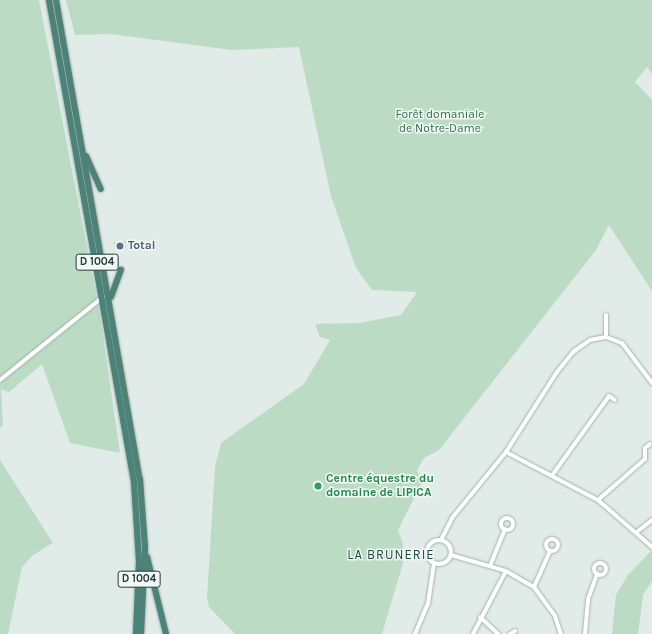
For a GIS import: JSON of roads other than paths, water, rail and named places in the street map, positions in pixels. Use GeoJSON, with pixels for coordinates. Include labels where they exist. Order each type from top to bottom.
{"type":"FeatureCollection","features":[{"type":"Feature","properties":{"kind":"highway","name":"D 1004"},"geometry":{"type":"LineString","coordinates":[[49,0],[103,297],[134,482],[139,561],[136,634]]}},
{"type":"Feature","properties":{"kind":"highway","name":"D 1004"},"geometry":{"type":"LineString","coordinates":[[56,0],[134,436],[145,547],[141,634]]}},
{"type":"Feature","properties":{"kind":"highway"},"geometry":{"type":"LineString","coordinates":[[82,146],[101,189]]}},
{"type":"Feature","properties":{"kind":"highway"},"geometry":{"type":"LineString","coordinates":[[110,302],[113,286],[121,270]]}},
{"type":"Feature","properties":{"kind":"highway"},"geometry":{"type":"LineString","coordinates":[[145,547],[166,634]]}},
{"type":"Feature","properties":{"kind":"street"},"geometry":{"type":"LineString","coordinates":[[0,380],[103,297]]}},
{"type":"Feature","properties":{"kind":"street"},"geometry":{"type":"LineString","coordinates":[[606,315],[606,337]]}},
{"type":"Feature","properties":{"kind":"street"},"geometry":{"type":"LineString","coordinates":[[441,540],[448,544],[450,556],[446,562],[434,563],[429,558],[428,548],[441,540],[452,518],[506,452],[570,355],[590,340],[606,337],[628,348],[652,384]]}},
{"type":"Feature","properties":{"kind":"street"},"geometry":{"type":"LineString","coordinates":[[553,474],[609,396],[615,400]]}},
{"type":"Feature","properties":{"kind":"street"},"geometry":{"type":"LineString","coordinates":[[598,500],[646,458],[645,448],[650,444]]}},
{"type":"Feature","properties":{"kind":"street"},"geometry":{"type":"LineString","coordinates":[[506,452],[553,474],[598,500],[638,531],[652,547]]}},
{"type":"Feature","properties":{"kind":"street"},"geometry":{"type":"LineString","coordinates":[[638,531],[652,520]]}},
{"type":"Feature","properties":{"kind":"street"},"geometry":{"type":"LineString","coordinates":[[490,566],[505,529]]}},
{"type":"Feature","properties":{"kind":"street"},"geometry":{"type":"LineString","coordinates":[[534,587],[550,551]]}},
{"type":"Feature","properties":{"kind":"street"},"geometry":{"type":"LineString","coordinates":[[450,556],[506,571],[534,587],[555,616],[561,634]]}},
{"type":"Feature","properties":{"kind":"street"},"geometry":{"type":"LineString","coordinates":[[416,634],[428,604],[434,563]]}},
{"type":"Feature","properties":{"kind":"street"},"geometry":{"type":"LineString","coordinates":[[473,634],[480,617],[499,590],[506,571]]}},
{"type":"Feature","properties":{"kind":"street"},"geometry":{"type":"LineString","coordinates":[[585,634],[588,599],[597,574]]}},
{"type":"Feature","properties":{"kind":"street"},"geometry":{"type":"LineString","coordinates":[[480,617],[498,634]]}},
{"type":"Feature","properties":{"kind":"street"},"geometry":{"type":"LineString","coordinates":[[510,634],[515,631]]}},
{"type":"Feature","properties":{"kind":"place","name":"Total"},"geometry":{"type":"Point","coordinates":[120,246]}},
{"type":"Feature","properties":{"kind":"place","name":"Centre équestre du domaine de LIPICA"},"geometry":{"type":"Point","coordinates":[318,486]}},
{"type":"Feature","properties":{"kind":"district","name":"LA BRUNERIE"},"geometry":{"type":"Point","coordinates":[391,555]}},
{"type":"Feature","properties":{"kind":"park label","name":"Forêt domaniale de Notre-Dame"},"geometry":{"type":"Point","coordinates":[440,122]}}]}
